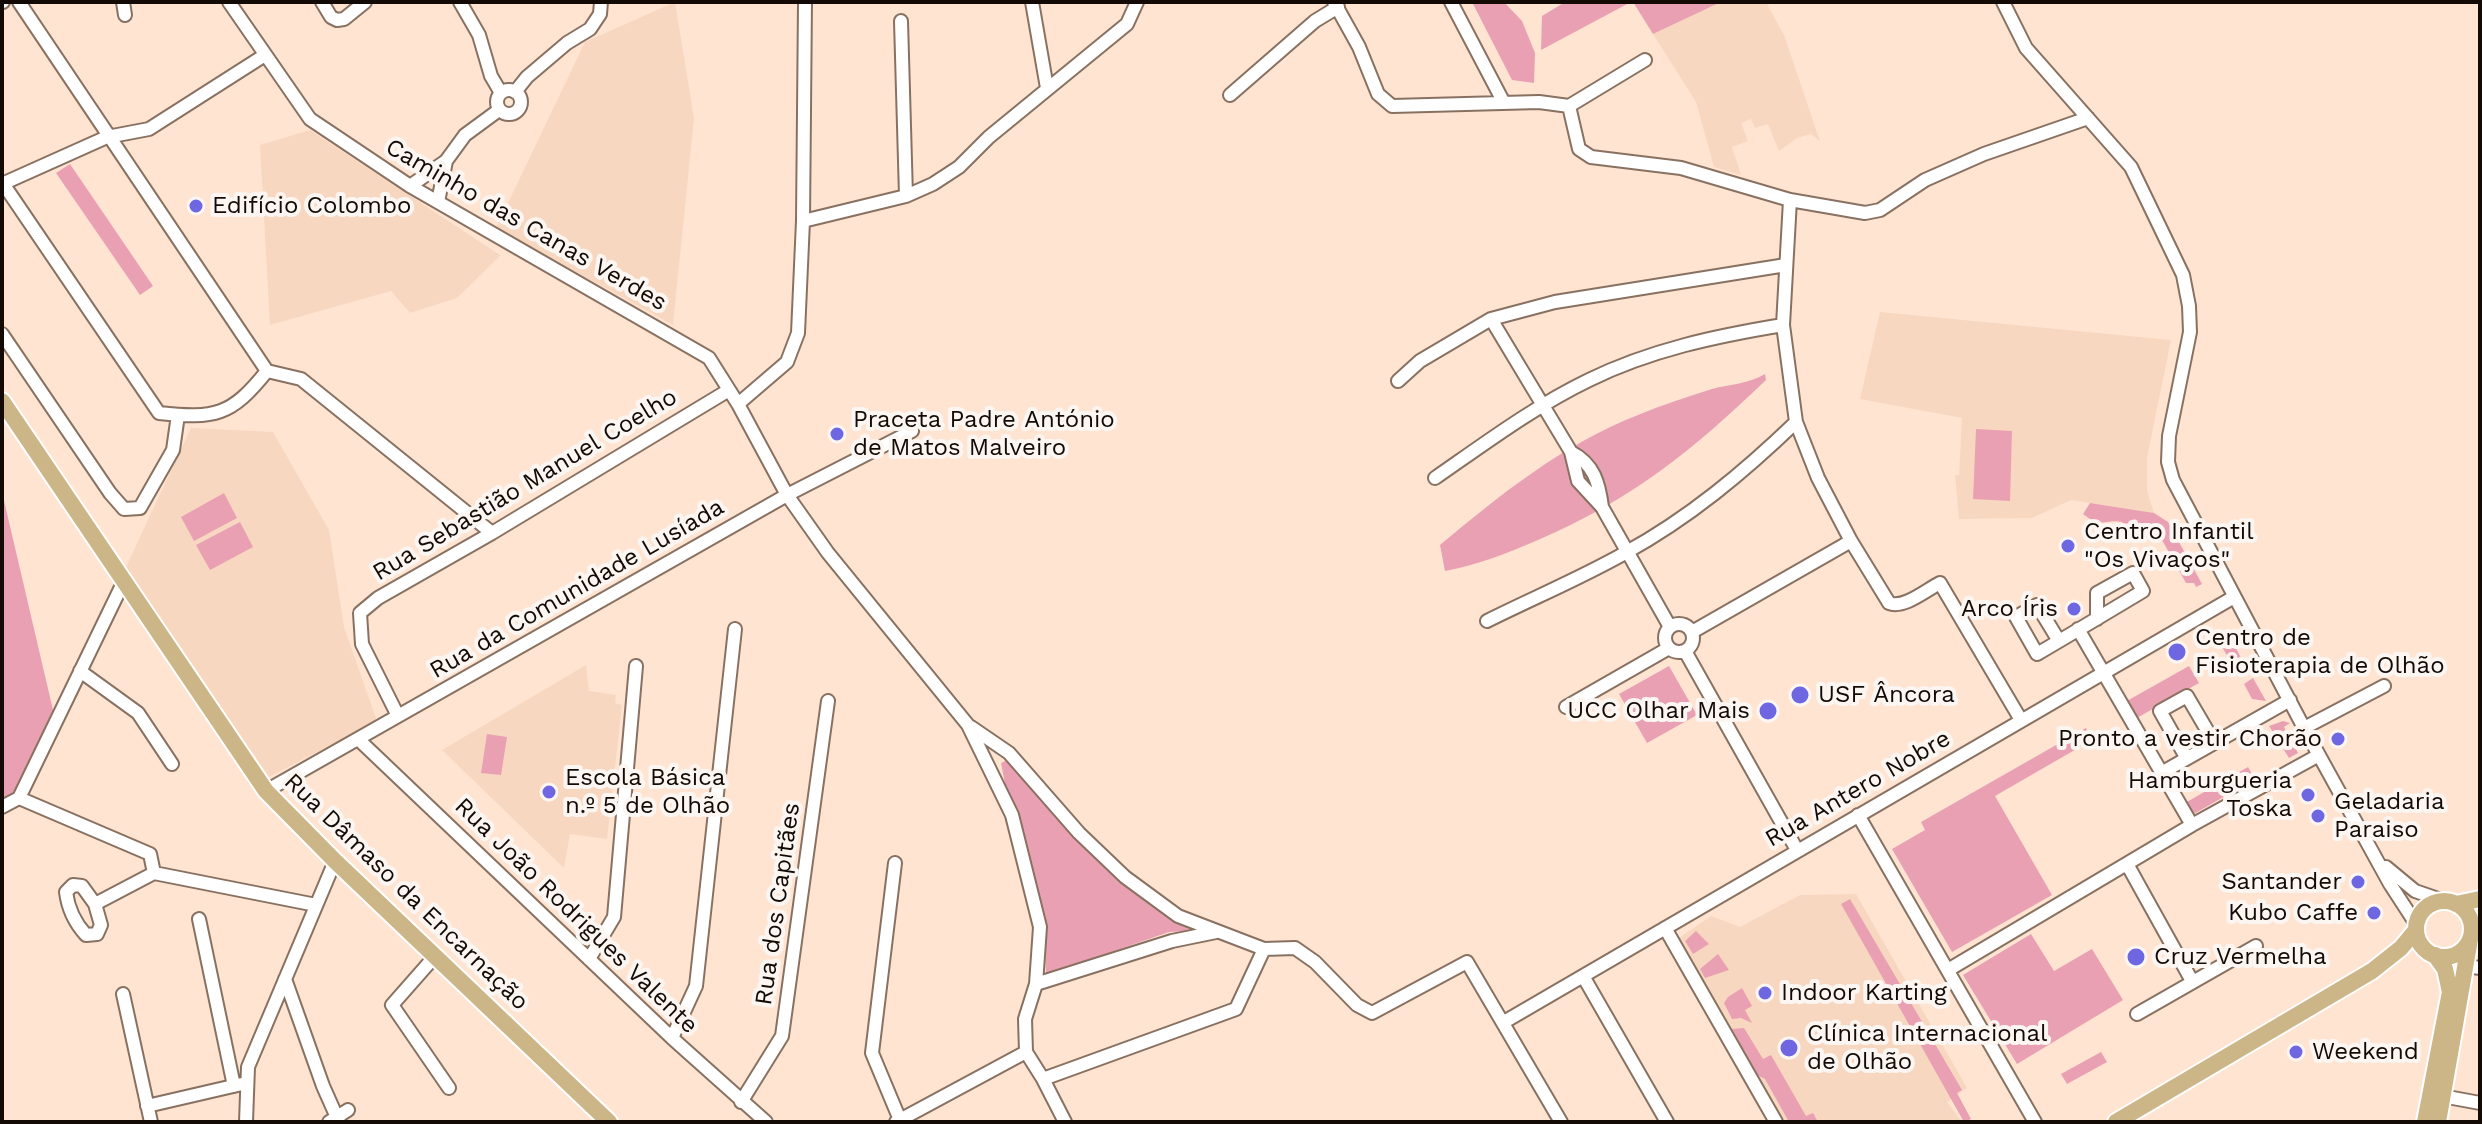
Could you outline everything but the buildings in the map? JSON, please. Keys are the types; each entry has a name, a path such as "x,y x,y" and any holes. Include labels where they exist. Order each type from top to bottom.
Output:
{"main road":[{"name":"Rua Dâmaso da Encarnação","path":"2,401 266,791 335,861 609,1122"},
{"path":"2116,1122 2372,971 2401,948 2429,905 2480,899"},
{"path":"2438,1122 2473,967 2474,927 2467,914 2450,903"},
{"path":"2416,927 2422,947 2432,954 2448,976 2450,992 2425,1122"},
{"path":"2372,971 2406,957 2432,954 2452,956 2466,946 2474,927"}],"street":[{"path":"19,2 267,371 301,379 492,533"},
{"name":"Caminho das Canas Verdes","path":"229,2 310,119 410,186 709,358 738,404 787,495 850,580 968,725"},
{"path":"322,2 331,17 337,20 344,19 365,2"},
{"path":"460,2 479,35 491,76 501,93"},
{"path":"515,92 527,77 567,43 590,29 600,14 601,2"},
{"path":"738,404 787,362 798,333 803,221 805,2"},
{"path":"1032,2 1047,88"},
{"path":"803,221 906,196 933,184 959,167 989,137 1127,24 1137,2"},
{"path":"1451,2 1504,103"},
{"path":"2003,2 2026,48 2131,167 2183,275 2190,332 2169,436 2168,462 2173,480 2304,728 2390,884 2407,906 2416,927"},
{"path":"1230,95 1336,5 1359,47 1378,94 1392,106 1539,102 1569,106 1645,60"},
{"path":"901,21 906,196"},
{"path":"265,55 149,129 107,137 2,183 159,413 213,415 229,409 249,394 267,371"},
{"path":"508,90 515,92 520,98 518,110 507,114 499,110 497,103 501,93 508,90"},
{"path":"1569,106 1579,149 1591,157 1681,168 1790,200 1865,213 1880,210 1936,174 2088,118"},
{"path":"410,186 446,161 465,135 499,110"},
{"path":"438,202 446,161"},
{"path":"1790,200 1783,325 1796,422 1818,478 1851,541 1889,603 1895,606 1902,604 1940,583 2021,720"},
{"path":"1398,381 1420,361 1491,319 1555,302 1786,265"},
{"path":"1491,319 1571,452 1581,457 1595,475 1602,507 1670,627"},
{"path":"1435,478 1590,379 1660,352 1722,335 1783,325"},
{"path":"2,334 124,509 140,508 173,450 178,415"},
{"name":"Rua Sebastião Manuel Coelho","path":"398,716 362,644 360,613 378,598 729,390"},
{"path":"1487,621 1627,552 1668,527 1753,464 1796,422"},
{"name":"Rua da Comunidade Lusíada","path":"266,791 787,495 912,431"},
{"path":"1692,632 1851,541"},
{"path":"2,807 19,798 123,583"},
{"name":"Rua Antero Nobre","path":"1504,1022 2234,597"},
{"path":"2059,641 2097,619"},
{"path":"1680,624 1692,632 1693,641 1685,651 1676,652 1669,648 1665,640 1670,627 1680,624"},
{"path":"672,1038 696,986 735,629"},
{"path":"2078,629 2192,825"},
{"path":"1566,707 1669,648"},
{"path":"1685,651 1797,850"},
{"path":"589,959 614,917 636,666"},
{"path":"80,671 138,713 172,764"},
{"path":"2304,728 2384,686"},
{"path":"2186,757 2160,711 2187,696 2214,742"},
{"path":"2163,772 2290,700"},
{"name":"Rua dos Capitães","path":"741,1102 782,1036 828,701"},
{"path":"968,725 1009,753 1079,833 1125,877 1178,916 1264,949 1295,948 1315,962 1357,1005 1372,1013 1467,962 1561,1122"},
{"path":"968,725 1012,815 1040,927 1036,984 1025,1019 1026,1052 1065,1122"},
{"name":"Rua João Rodrigues Valente","path":"358,739 672,1038 766,1122"},
{"path":"1948,970 2192,825 2319,755"},
{"path":"19,798 150,854 154,873"},
{"path":"1858,815 2035,1122"},
{"path":"241,1084 335,861"},
{"path":"2379,861 2415,891 2450,903"},
{"path":"895,863 872,1053 898,1121 1026,1052"},
{"path":"2127,864 2192,981"},
{"path":"95,904 154,873 316,905"},
{"path":"199,919 241,1084 246,1122"},
{"path":"1665,928 1776,1122"},
{"path":"1036,984 1172,941 1216,932"},
{"path":"2137,1014 2256,946"},
{"path":"1043,1079 1236,1009 1264,949"},
{"path":"436,955 392,1005 449,1088"},
{"path":"1583,976 1667,1122"},
{"path":"285,979 323,1086 338,1118"},
{"path":"123,994 151,1122"},
{"path":"147,1106 241,1084"},
{"path":"2442,1096 2480,1103"}],"shaded area":[{"path":"675,2 694,118 673,325 496,228 585,42"},
{"path":"1472,2 1504,2 1522,21 1535,53 1534,83 1512,80"},
{"path":"1565,2 1631,2 1541,50 1542,16"},
{"path":"1633,2 1721,2 1653,34"},
{"path":"1721,2 1766,2 1784,35 1820,141 1811,134 1797,138 1779,151 1768,124 1755,128 1751,119 1741,123 1748,141 1732,147 1741,175 1714,167 1696,102 1653,34"},
{"path":"310,130 501,255 457,298 410,313 391,291 270,325 260,145"},
{"path":"70,164 153,286 140,295 56,173"},
{"path":"1880,312 2171,340 2147,458 2147,491 2154,513 2071,500 2032,518 1959,519 1955,475 1959,475 1962,418 1860,399"},
{"path":"1765,374 1766,380 1713,429 1660,471 1603,508 1538,540 1492,558 1445,571 1440,545 1509,489 1558,456 1610,427 1647,411"},
{"path":"191,428 273,432 329,530 344,627 377,721 269,777 126,567"},
{"path":"1976,429 2012,431 2010,501 1973,499"},
{"path":"2,492 53,710 15,792 2,800"},
{"path":"224,493 237,518 194,541 181,517"},
{"path":"2090,503 2154,513 2168,522 2202,584 2196,587 2194,583 2186,583 2162,540 2126,530 2122,522 2099,523 2083,514"},
{"path":"240,522 253,547 210,570 196,545"},
{"path":"2228,632 2241,658 2229,659 2217,638"},
{"name":"Escola Básica n.º 5 de Olhão","path":"586,665 589,691 616,695 615,703 622,705 607,839 570,834 564,868 442,750"},
{"path":"1669,666 1697,715 1647,743 1619,694"},
{"path":"2189,666 2199,683 2135,719 2125,702"},
{"path":"2253,678 2266,701 2252,699 2244,684"},
{"path":"2283,721 2290,723 2284,727 2298,753 2289,758 2269,726"},
{"path":"2086,728 2092,740 1995,796 2052,895 1952,952 1892,849 1925,830 1921,822"},
{"path":"487,734 507,737 501,775 481,773"},
{"path":"1007,760 1076,836 1172,919 1193,931 1169,932 1046,975 1044,927 1017,814 1005,784 1001,763"},
{"path":"2248,767 2255,779 2192,815 2185,803"},
{"path":"1856,894 1967,1088 1947,1102 1962,1122 1783,1122 1679,938 1711,916 1740,927 1800,895"},
{"path":"1850,899 1962,1090 1957,1093 1971,1119 1964,1122 1841,904"},
{"path":"1696,931 1709,944 1693,954 1685,941"},
{"path":"2031,934 2054,971 2092,949 2123,1000 2017,1064 1963,975"},
{"path":"1718,954 1729,970 1705,978 1700,969"},
{"path":"1742,988 1752,1006 1745,1010 1752,1023 1741,1018 1732,1019 1724,1003"},
{"path":"1744,1028 1763,1059 1771,1055 1806,1116 1813,1113 1818,1122 1789,1122 1765,1079 1755,1074 1731,1033 1731,1029"},
{"path":"2101,1052 2107,1062 2067,1084 2061,1074"}],"place":[{"name":"Edifício Colombo","path":"196,206"},
{"name":"Praceta Padre António de Matos Malveiro","path":"837,434"},
{"name":"Centro Infantil \"Os Vivaços\"","path":"2068,546"},
{"name":"Arco Íris","path":"2074,609"},
{"name":"Centro de Fisioterapia de Olhão","path":"2177,652"},
{"name":"USF Âncora","path":"1800,695"},
{"name":"UCC Olhar Mais","path":"1768,711"},
{"name":"Pronto a vestir Chorão","path":"2338,739"},
{"name":"Escola Básica n.º 5 de Olhão","path":"549,792"},
{"name":"Hamburgueria Toska","path":"2308,795"},
{"name":"Geladaria Paraiso","path":"2318,816"},
{"name":"Santander","path":"2358,882"},
{"name":"Kubo Caffe","path":"2374,913"},
{"name":"Cruz Vermelha","path":"2136,957"},
{"name":"Indoor Karting","path":"1765,993"},
{"name":"Clínica Internacional de Olhão","path":"1789,1048"},
{"name":"Weekend","path":"2296,1052"}]}
